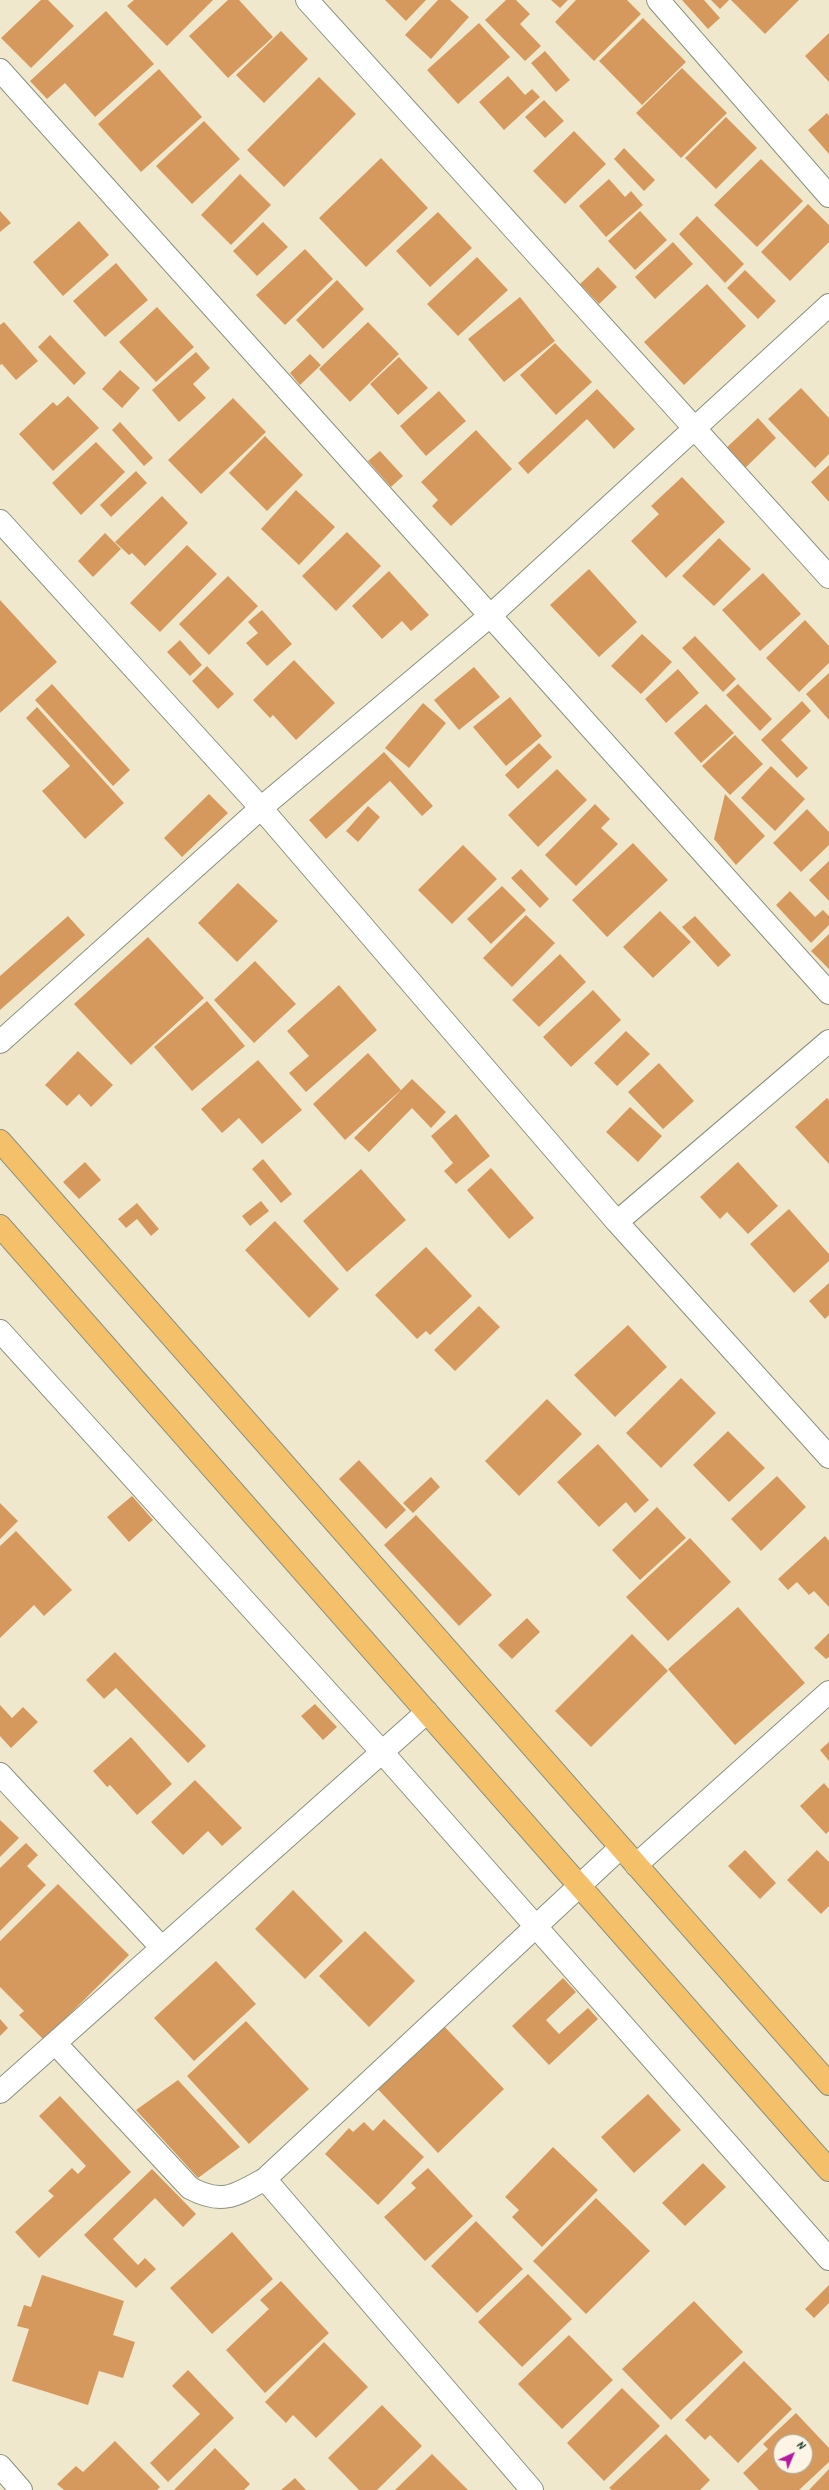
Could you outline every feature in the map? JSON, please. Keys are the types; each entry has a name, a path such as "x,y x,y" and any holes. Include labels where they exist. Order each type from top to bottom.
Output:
{"main road":[{"path":"0,1141 829,2084"},
{"path":"0,1226 829,2170"}],"street":[{"path":"306,0 829,577"},
{"path":"658,0 829,196"},
{"path":"0,70 829,993"},
{"path":"0,1042 261,808 491,615 829,305"},
{"path":"0,521 261,808 617,1222 829,1458"},
{"path":"617,1222 829,1041"},
{"path":"0,1331 382,1752 829,2259"},
{"path":"636,1865 829,1692"},
{"path":"0,2092 427,1712"},
{"path":"0,1774 162,1948"},
{"path":"55,2044 190,2188 206,2196 219,2199 236,2195 265,2179 534,1926 620,1848"},
{"path":"265,2179 532,2490"},
{"path":"0,2466 21,2490"}],"building":[{"path":"41,0 48,0 74,26 31,68 1,38"},
{"path":"134,0 213,0 167,46 127,6"},
{"path":"228,0 239,0 273,37 228,78 189,36"},
{"path":"385,0 426,0 406,21"},
{"path":"438,0 450,0 469,17 431,59 405,35"},
{"path":"506,0 516,0 530,14 520,24 541,46 525,61 485,20"},
{"path":"551,0 568,0 560,8"},
{"path":"576,0 627,0 641,14 594,61 555,22"},
{"path":"682,0 704,0 720,18 708,29"},
{"path":"711,0 729,0 720,9"},
{"path":"731,0 799,0 765,34"},
{"path":"106,11 154,64 95,117 65,83 47,99 30,81"},
{"path":"643,18 686,62 642,105 599,61"},
{"path":"479,23 510,57 458,104 427,70"},
{"path":"281,31 308,59 264,103 236,75"},
{"path":"829,33 829,82 805,56"},
{"path":"545,51 570,80 556,92 531,63"},
{"path":"682,68 727,113 681,158 636,113"},
{"path":"159,69 202,117 141,172 98,124"},
{"path":"508,76 525,95 532,89 540,97 504,130 479,102"},
{"path":"319,77 356,114 284,187 247,150"},
{"path":"544,100 564,121 545,138 525,117"},
{"path":"827,113 829,116 829,154 808,130"},
{"path":"726,117 757,148 716,189 685,158"},
{"path":"204,121 240,159 192,204 156,166"},
{"path":"574,131 606,164 565,204 533,171"},
{"path":"624,148 655,180 644,191 614,159"},
{"path":"381,158 428,208 366,267 319,218"},
{"path":"761,159 803,201 757,247 714,205"},
{"path":"240,174 271,205 231,245 201,215"},
{"path":"609,179 625,197 631,191 643,205 606,237 579,206"},
{"path":"808,204 829,225 829,242 790,281 761,252"},
{"path":"0,211 11,223 0,232"},
{"path":"640,211 667,240 635,270 608,241"},
{"path":"438,212 472,248 430,287 396,251"},
{"path":"697,216 744,264 725,283 679,234"},
{"path":"79,221 109,255 63,296 33,262"},
{"path":"263,222 288,247 257,276 233,251"},
{"path":"673,242 693,264 655,299 635,277"},
{"path":"305,249 333,279 285,325 256,295"},
{"path":"477,257 508,290 458,336 427,304"},
{"path":"116,263 148,300 105,337 73,301"},
{"path":"598,267 617,287 599,304 580,284"},
{"path":"745,270 776,301 758,319 727,288"},
{"path":"337,280 364,309 323,349 296,320"},
{"path":"707,284 746,326 684,385 644,342"},
{"path":"520,297 555,341 504,382 468,339"},
{"path":"157,307 194,347 156,382 119,342"},
{"path":"4,322 38,361 16,380 2,364 0,365 0,325"},
{"path":"368,322 399,354 350,402 319,369"},
{"path":"50,335 86,373 74,385 38,347"},
{"path":"555,343 592,382 556,415 520,375"},
{"path":"196,352 210,368 193,384 206,398 179,422 152,390"},
{"path":"310,354 321,365 300,385 290,373"},
{"path":"399,357 428,388 398,415 370,384"},
{"path":"120,370 140,388 122,408 102,389"},
{"path":"801,388 829,418 829,454 815,468 768,419"},
{"path":"597,389 635,429 614,449 587,419 528,474 518,463"},
{"path":"439,391 466,421 426,456 400,426"},
{"path":"68,396 99,428 53,471 19,434 53,402 57,406"},
{"path":"233,398 266,432 201,494 168,460"},
{"path":"758,418 776,438 742,471 723,451"},
{"path":"120,422 153,458 144,466 112,430"},
{"path":"476,430 512,469 451,526 432,506 438,500 421,482"},
{"path":"265,436 303,475 267,511 229,473"},
{"path":"96,442 125,472 81,515 52,483"},
{"path":"380,451 403,476 391,487 368,461"},
{"path":"829,465 829,502 811,482"},
{"path":"136,471 147,483 111,517 100,505"},
{"path":"682,477 725,522 666,578 631,541 659,514 651,506"},
{"path":"296,490 335,527 299,565 261,529"},
{"path":"162,496 188,523 145,566 132,553 129,555 115,542"},
{"path":"347,532 381,566 336,611 302,576"},
{"path":"105,533 121,549 93,577 78,561"},
{"path":"719,538 751,569 714,606 682,576"},
{"path":"187,545 217,574 160,632 130,603"},
{"path":"589,569 637,622 599,657 550,605"},
{"path":"389,571 429,615 411,631 402,621 382,639 352,606"},
{"path":"763,573 801,614 760,651 722,610"},
{"path":"228,576 258,606 209,655 179,624"},
{"path":"0,600 57,662 0,713"},
{"path":"262,610 292,644 267,666 246,643 258,633 248,622"},
{"path":"805,620 829,646 829,663 799,692 766,658"},
{"path":"642,634 672,662 641,694 611,666"},
{"path":"695,636 736,679 723,692 682,648"},
{"path":"180,640 202,665 190,676 167,652"},
{"path":"294,660 335,703 296,740 273,715 270,718 253,700"},
{"path":"207,666 234,694 218,709 192,681"},
{"path":"474,667 500,697 459,730 434,700"},
{"path":"678,669 699,693 666,723 645,699"},
{"path":"829,673 829,720 806,694"},
{"path":"52,684 130,770 113,786 35,700"},
{"path":"738,684 772,719 760,731 726,695"},
{"path":"510,697 542,736 506,766 473,727"},
{"path":"802,701 811,711 781,740 808,768 797,778 761,740"},
{"path":"423,703 446,723 409,768 385,748"},
{"path":"706,704 734,733 701,763 674,733"},
{"path":"37,707 124,803 85,839 42,791 70,766 26,718"},
{"path":"735,735 763,764 730,795 702,766"},
{"path":"539,743 552,757 518,789 505,775"},
{"path":"384,752 433,806 422,816 390,781 326,839 309,820"},
{"path":"771,766 805,799 775,831 741,798"},
{"path":"557,769 587,800 538,847 508,815"},
{"path":"209,794 228,813 182,857 164,838"},
{"path":"725,794 765,836 736,865 714,839"},
{"path":"595,804 610,819 601,828 618,844 576,886 545,855"},
{"path":"368,806 380,817 358,842 346,831"},
{"path":"807,809 829,832 829,845 801,872 773,843"},
{"path":"633,843 668,880 607,937 572,900"},
{"path":"463,845 497,879 452,924 418,890"},
{"path":"829,861 829,901 809,880"},
{"path":"521,869 549,899 540,908 511,878"},
{"path":"238,883 278,921 237,962 198,923"},
{"path":"502,886 526,910 491,944 467,919"},
{"path":"790,891 815,917 823,910 829,916 829,925 811,943 776,905"},
{"path":"660,911 691,942 653,978 623,947"},
{"path":"526,915 555,943 512,987 483,958"},
{"path":"68,916 85,935 0,1010 0,976"},
{"path":"695,916 731,955 718,967 682,927"},
{"path":"829,934 829,969 811,951"},
{"path":"148,937 204,998 131,1065 74,1004"},
{"path":"560,954 586,982 539,1027 512,1000"},
{"path":"255,961 296,1004 254,1043 214,1000"},
{"path":"339,985 377,1030 306,1092 289,1073 309,1056 287,1031"},
{"path":"593,990 621,1020 571,1067 543,1037"},
{"path":"207,1001 245,1046 192,1091 154,1047"},
{"path":"626,1031 650,1054 617,1086 594,1063"},
{"path":"78,1051 113,1085 91,1107 79,1094 67,1106 45,1085"},
{"path":"368,1053 401,1090 345,1140 313,1104"},
{"path":"258,1060 302,1110 262,1144 239,1118 222,1133 201,1109"},
{"path":"659,1063 694,1101 663,1129 628,1092"},
{"path":"412,1079 446,1112 431,1128 412,1108 369,1152 354,1138"},
{"path":"827,1098 829,1100 829,1164 795,1127"},
{"path":"630,1107 662,1136 638,1162 606,1132"},
{"path":"456,1114 490,1156 456,1184 444,1171 453,1163 431,1136"},
{"path":"263,1159 292,1194 281,1203 252,1169"},
{"path":"85,1162 101,1180 79,1199 63,1182"},
{"path":"738,1162 778,1206 748,1234 727,1212 720,1219 700,1197"},
{"path":"491,1168 534,1218 509,1239 467,1190"},
{"path":"361,1169 406,1220 347,1272 303,1221"},
{"path":"261,1201 269,1211 250,1226 242,1216"},
{"path":"137,1203 159,1229 151,1236 137,1219 126,1228 118,1219"},
{"path":"789,1209 829,1254 829,1261 794,1293 750,1244"},
{"path":"275,1221 339,1289 309,1318 245,1250"},
{"path":"426,1247 472,1296 430,1335 426,1331 417,1339 375,1295"},
{"path":"829,1283 829,1315 825,1319 809,1301"},
{"path":"479,1306 500,1327 455,1371 434,1350"},
{"path":"628,1325 667,1367 615,1417 574,1375"},
{"path":"681,1378 716,1413 661,1468 626,1433"},
{"path":"547,1399 582,1434 519,1496 485,1461"},
{"path":"728,1431 765,1468 729,1502 693,1465"},
{"path":"598,1444 649,1500 635,1513 626,1502 599,1527 557,1482"},
{"path":"359,1460 406,1510 386,1529 339,1479"},
{"path":"777,1476 806,1507 761,1551 731,1519"},
{"path":"431,1477 440,1487 413,1513 403,1503"},
{"path":"132,1496 153,1520 129,1542 107,1517"},
{"path":"0,1503 18,1521 0,1539"},
{"path":"657,1507 686,1538 640,1580 612,1550"},
{"path":"416,1515 492,1595 459,1626 384,1545"},
{"path":"16,1531 72,1590 44,1616 34,1605 0,1638 0,1546"},
{"path":"825,1536 829,1541 829,1607 814,1591 809,1595 797,1582 788,1590 778,1579"},
{"path":"690,1538 731,1582 668,1641 626,1597"},
{"path":"738,1607 805,1683 735,1745 668,1669"},
{"path":"527,1618 540,1632 512,1659 498,1645"},
{"path":"829,1633 829,1657 826,1659 814,1648"},
{"path":"632,1634 668,1671 591,1747 555,1711"},
{"path":"115,1652 206,1746 188,1763 116,1688 104,1699 86,1680"},
{"path":"315,1704 337,1727 323,1740 301,1716"},
{"path":"0,1705 12,1718 23,1707 38,1722 11,1748 0,1736"},
{"path":"131,1737 172,1784 137,1815 110,1785 107,1787 93,1771"},
{"path":"829,1742 829,1761 820,1750"},
{"path":"195,1780 242,1828 222,1846 208,1831 183,1855 151,1822"},
{"path":"824,1783 829,1789 829,1831 826,1834 800,1806"},
{"path":"0,1820 19,1838 0,1857"},
{"path":"26,1843 38,1855 27,1866 46,1885 0,1931 0,1868"},
{"path":"745,1850 776,1883 760,1899 728,1866"},
{"path":"817,1850 829,1862 829,1906 821,1914 787,1880"},
{"path":"58,1884 129,1955 44,2040 19,2015 24,2011 0,1987 0,1941"},
{"path":"293,1890 343,1941 305,1979 255,1929"},
{"path":"365,1931 415,1981 369,2027 319,1976"},
{"path":"216,1961 256,2004 194,2061 154,2018"},
{"path":"563,1978 576,1992 546,2020 559,2034 588,2008 598,2019 549,2065 512,2026"},
{"path":"0,2019 8,2028 0,2036"},
{"path":"246,2021 309,2089 249,2144 187,2076"},
{"path":"440,2022 504,2089 438,2153 374,2085"},
{"path":"178,2080 240,2147 198,2178 136,2110"},
{"path":"648,2094 681,2130 634,2173 601,2137"},
{"path":"60,2096 131,2172 39,2258 15,2232 54,2196 48,2191 72,2168 78,2174 86,2166 39,2116"},
{"path":"384,2119 424,2157 378,2205 325,2154 349,2128 353,2132 364,2122 373,2131"},
{"path":"553,2147 598,2190 542,2247 512,2217 519,2210 505,2197"},
{"path":"703,2163 726,2187 685,2226 662,2203"},
{"path":"428,2168 473,2216 425,2261 384,2217 416,2188 411,2183"},
{"path":"152,2169 196,2214 183,2227 155,2198 113,2239 138,2265 145,2258 156,2269 136,2288 84,2235"},
{"path":"596,2198 650,2251 586,2314 533,2261"},
{"path":"476,2221 523,2269 477,2313 431,2266"},
{"path":"232,2232 273,2279 212,2334 170,2288"},
{"path":"528,2274 572,2319 522,2367 478,2322"},
{"path":"42,2275 124,2301 113,2335 135,2342 123,2378 99,2371 88,2405 12,2381 29,2329 17,2326 24,2305 31,2307"},
{"path":"281,2281 329,2333 265,2393 226,2350 269,2309 260,2300"},
{"path":"829,2285 829,2303 814,2318 805,2309"},
{"path":"694,2301 743,2352 671,2420 622,2369"},
{"path":"569,2335 613,2380 562,2429 518,2384"},
{"path":"324,2342 368,2387 316,2438 293,2415 286,2423 265,2402"},
{"path":"744,2361 792,2409 738,2463 710,2435 705,2440 685,2420"},
{"path":"188,2370 234,2418 168,2482 150,2463 200,2414 172,2386"},
{"path":"622,2388 660,2426 604,2481 567,2443"},
{"path":"382,2405 422,2446 377,2490 359,2490 328,2458"},
{"path":"796,2413 829,2448 829,2462 799,2490 759,2490 743,2473 768,2449 763,2444 773,2435 773,2474 813,2474 813,2434 774,2434"},
{"path":"666,2434 710,2480 700,2490 612,2490 609,2488"},
{"path":"115,2441 160,2487 157,2490 64,2490 57,2484 76,2466 83,2472"},
{"path":"215,2448 250,2484 244,2490 174,2490"},
{"path":"432,2454 468,2490 395,2490"},
{"path":"829,2469 829,2490 809,2490"},
{"path":"295,2478 306,2490 281,2490"}]}
